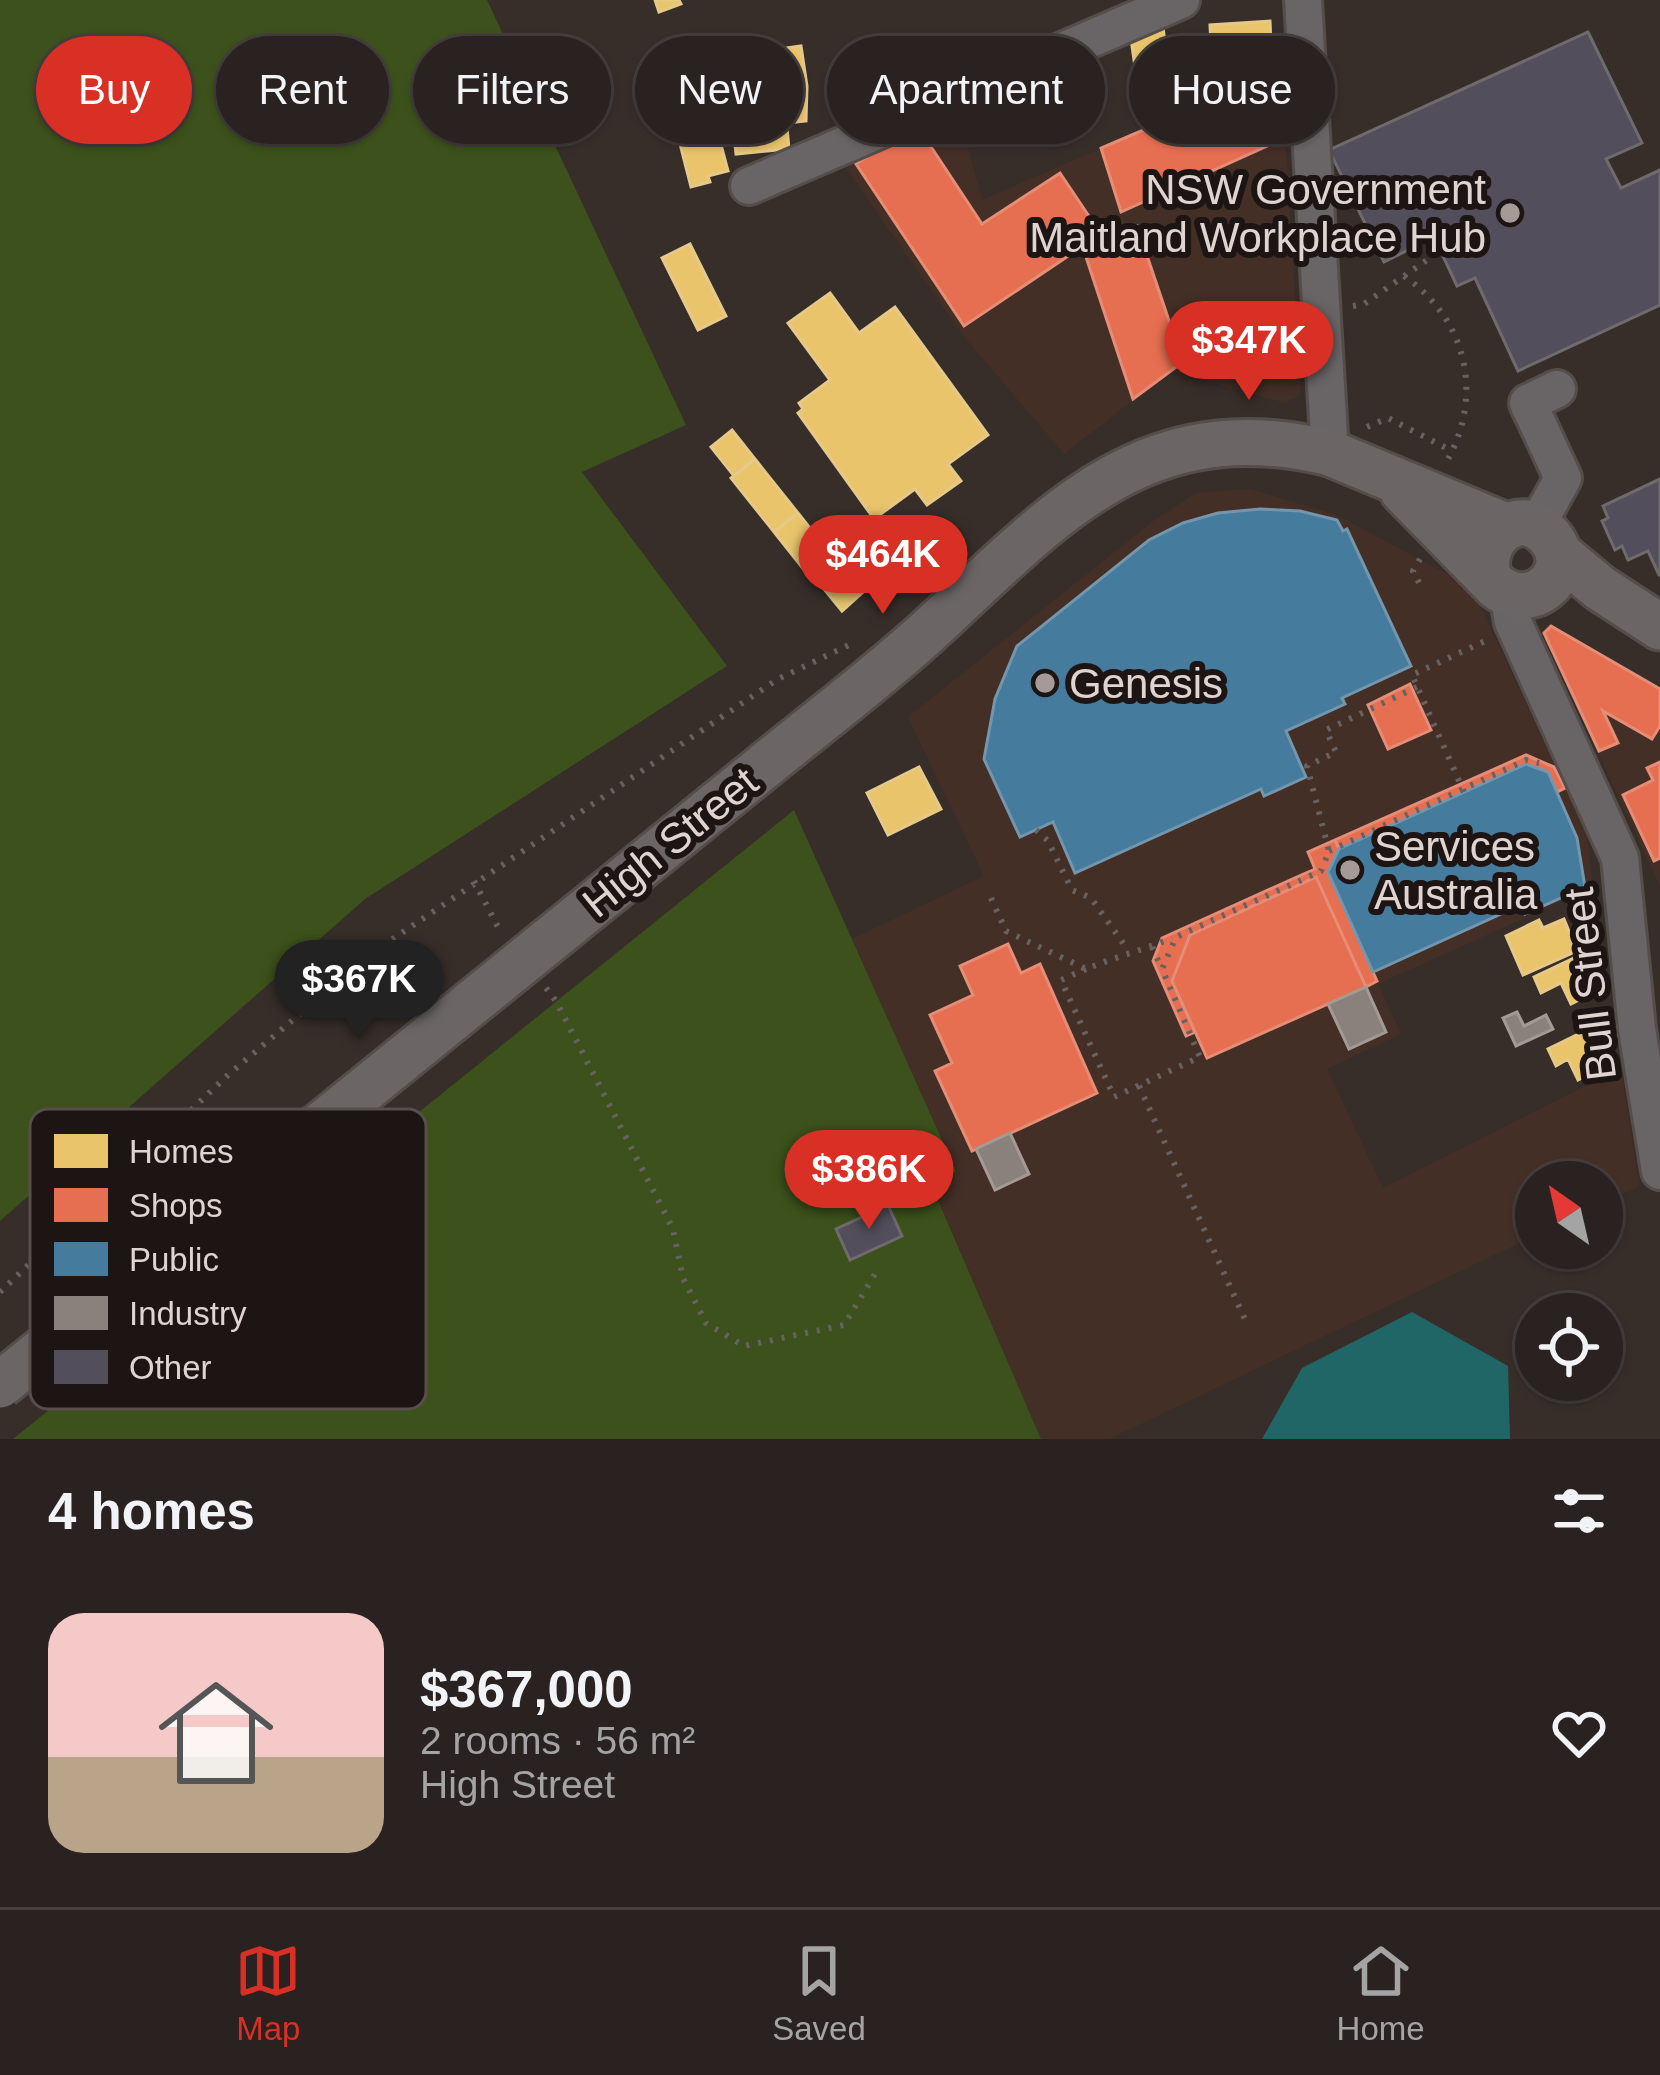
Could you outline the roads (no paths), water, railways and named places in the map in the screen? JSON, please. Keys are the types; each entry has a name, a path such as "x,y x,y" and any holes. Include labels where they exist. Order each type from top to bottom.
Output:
{"main road":[{"name":"High Street","path":"340,1109 915,643 1070,504 1141,462 1223,443 1330,453 1534,535 1654,623"},
{"name":"High Street","path":"1388,476 1508,600 1566,597 1654,623"},
{"path":"1496,535 1534,535 1554,578 1508,600 1485,562 1488,548 1496,535"},
{"name":"High Street","path":"0,1384 30,1360"}],"street":[{"path":"749,186 1180,0"},
{"path":"1303,0 1330,453"},
{"path":"1534,535 1563,478 1528,404 1557,389"},
{"name":"Bull Street","path":"1508,600 1513,622 1620,858 1644,943 1637,1029 1660,1171"}],"water":[{"path":"1412,1312 1508,1366 1510,1439 1262,1439 1302,1368"}],"place":[{"name":"NSW Government Maitland Workplace Hub","path":"1510,213"},
{"name":"Genesis","path":"1045,683"},
{"name":"Services Australia","path":"1350,870"}]}
